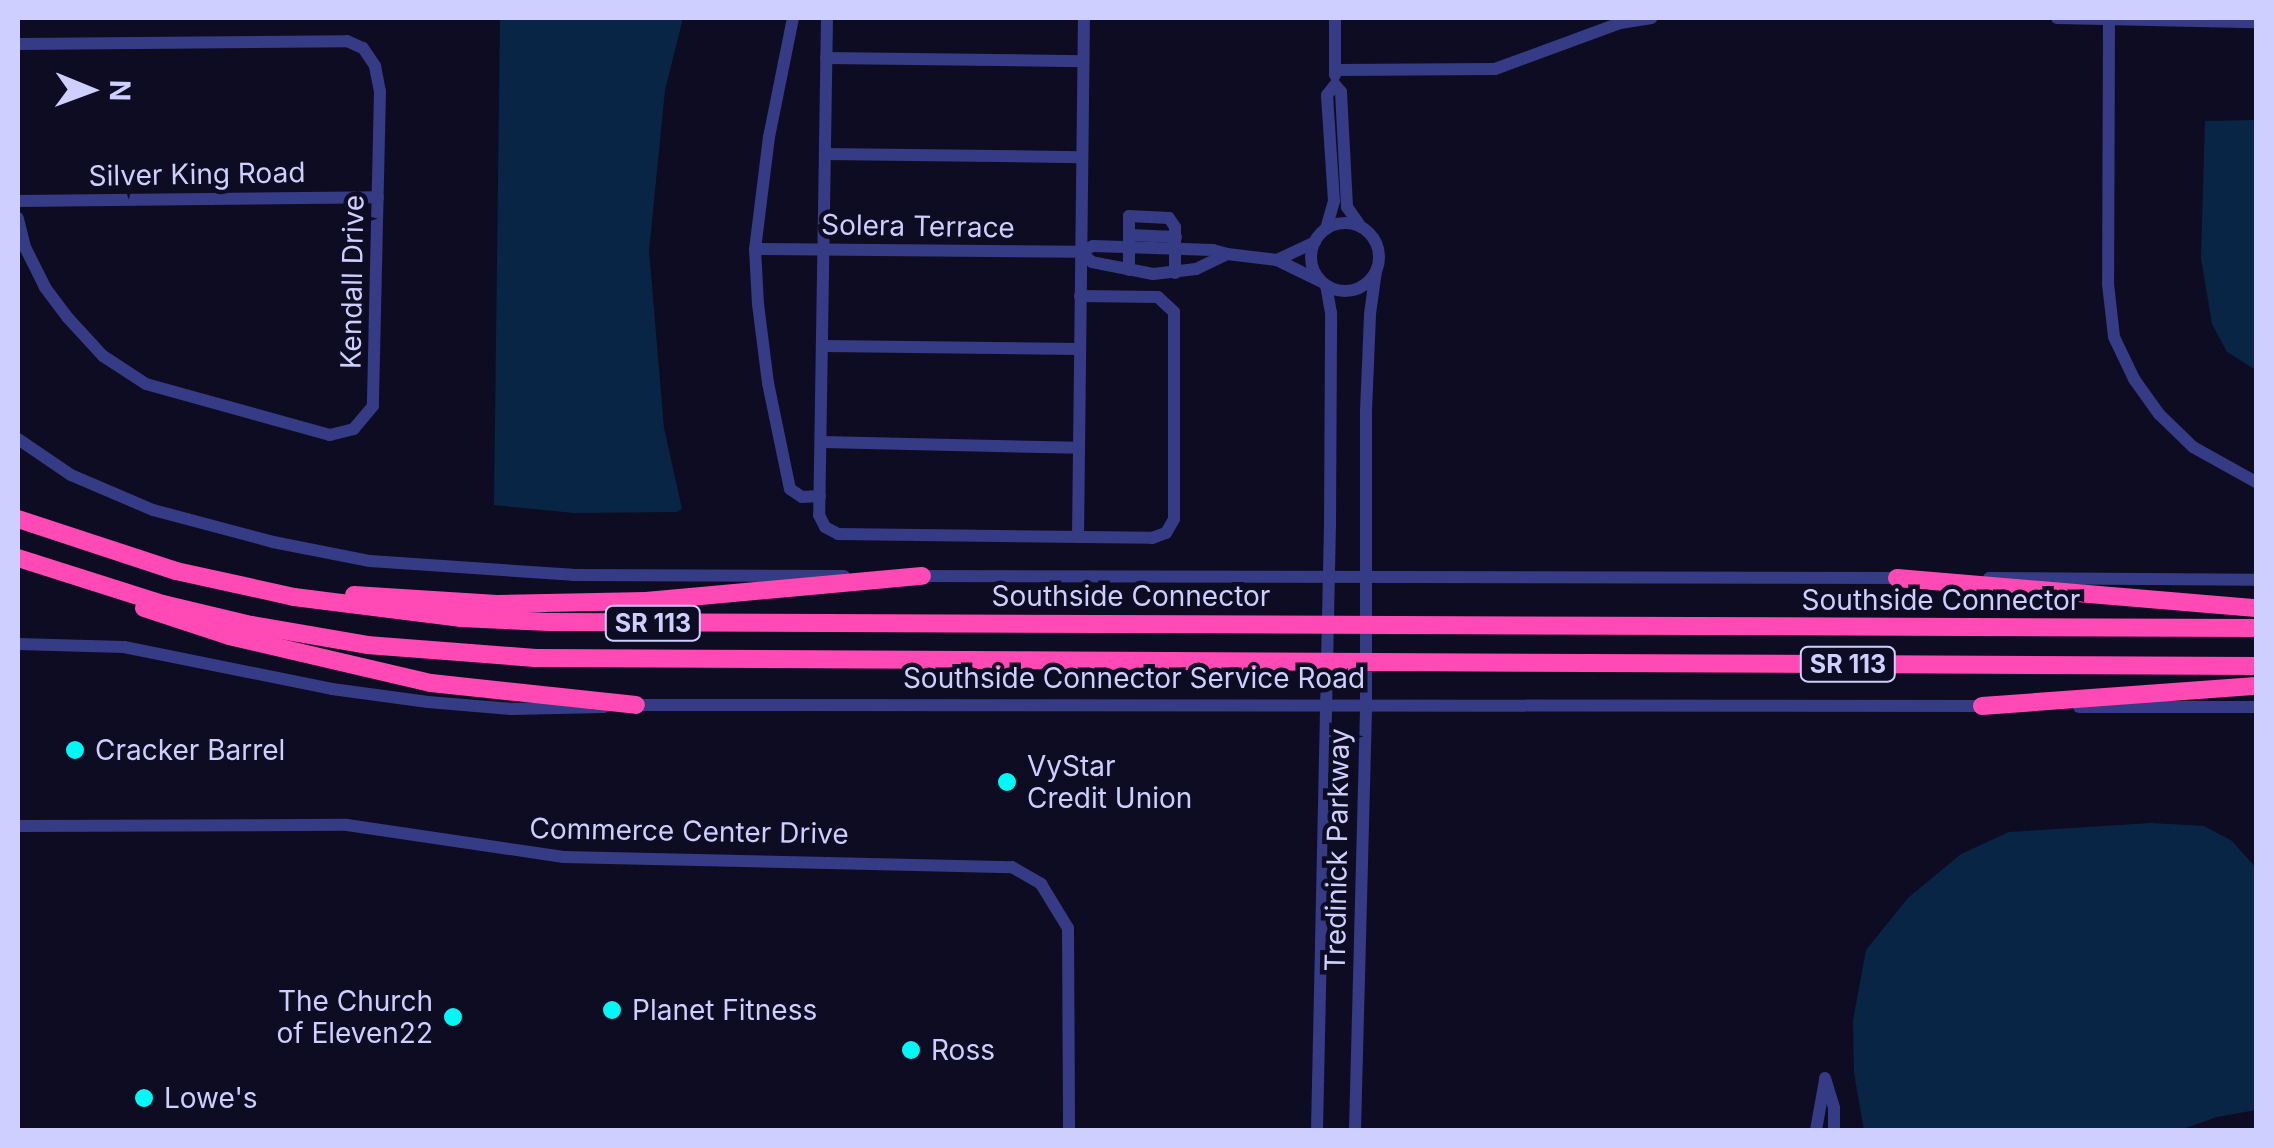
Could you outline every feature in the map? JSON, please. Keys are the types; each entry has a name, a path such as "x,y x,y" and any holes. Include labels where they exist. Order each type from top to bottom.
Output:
{"highway":[{"name":"Southside Connector","path":"18,519 125,556 294,596 460,618 2256,628"},
{"path":"125,556 343,594 497,604 646,601 922,576"},
{"name":"SR 113","path":"18,558 84,581 246,624 367,645 535,658 2256,666"},
{"path":"1898,578 2256,608"},
{"path":"84,581 171,620 346,665 490,692 636,705"},
{"path":"1982,706 2256,686"}],"street":[{"path":"792,18 769,137 755,250 768,383 790,488 802,496 820,496"},
{"path":"827,18 820,496 825,527 838,534 1152,538 1166,533 1174,519 1174,312 1158,298 1080,296"},
{"path":"1078,537 1084,18"},
{"path":"1314,242 1313,268 1324,284 1355,290 1376,271 1378,248 1348,206 1340,92 1335,85 1335,18"},
{"path":"1335,70 1494,69 1620,22 1652,18"},
{"path":"2057,18 2256,22"},
{"path":"2109,22 2108,284 2114,337 2134,379 2158,414 2193,446 2256,482"},
{"name":"Kendall Drive","path":"18,44 347,41 362,48 377,78 373,406 354,429 330,435 146,384 103,356 45,286 25,247 18,218"},
{"path":"826,58 1083,62"},
{"path":"1276,260 1314,242 1326,229 1334,201 1327,95 1335,85"},
{"path":"825,154 1082,156"},
{"name":"Silver King Road","path":"18,201 378,197"},
{"path":"1129,270 1129,216 1169,218 1176,243 1176,273"},
{"path":"1326,229 1344,223 1361,227"},
{"name":"Solera Terrace","path":"755,250 1080,252 1129,240 1176,243 1276,260 1324,284"},
{"name":"Solera Terrace","path":"1080,252 1092,262 1129,270 1176,273 1214,264 1227,254"},
{"name":"Tredinick Parkway","path":"1355,1130 1366,703 1364,577 1370,314 1376,271"},
{"name":"Tredinick Parkway","path":"1315,1126 1327,704 1331,313 1324,284"},
{"path":"825,346 1080,350"},
{"name":"Southside Connector","path":"18,440 71,475 153,510 370,560 573,575 2256,580"},
{"path":"822,442 1079,448"},
{"name":"Southside Connector Service Road","path":"18,644 124,647 332,689 428,702 570,710 636,705 1366,703 2256,707"},
{"name":"Commerce Center Drive","path":"18,826 308,824 390,830 564,857 1012,866 1041,884 1068,928 1069,1130"},
{"path":"1816,1130 1826,1078 1834,1130"}],"water":[{"path":"500,18 683,18 665,90 649,251 664,428 682,509 677,512 574,513 494,505"},
{"path":"2256,120 2256,370 2227,352 2212,324 2201,258 2205,121"},
{"path":"2151,823 2204,826 2232,841 2256,868 2256,1110 2217,1117 2180,1130 1864,1130 1854,1073 1853,1020 1866,950 1908,898 1961,854 2009,832"}],"place":[{"name":"Cracker Barrel","path":"75,750"},
{"name":"VyStar Credit Union","path":"1007,782"},
{"name":"Planet Fitness","path":"612,1010"},
{"name":"The Church of Eleven22","path":"453,1017"},
{"name":"Ross","path":"911,1050"},
{"name":"Lowe's","path":"144,1098"}]}
